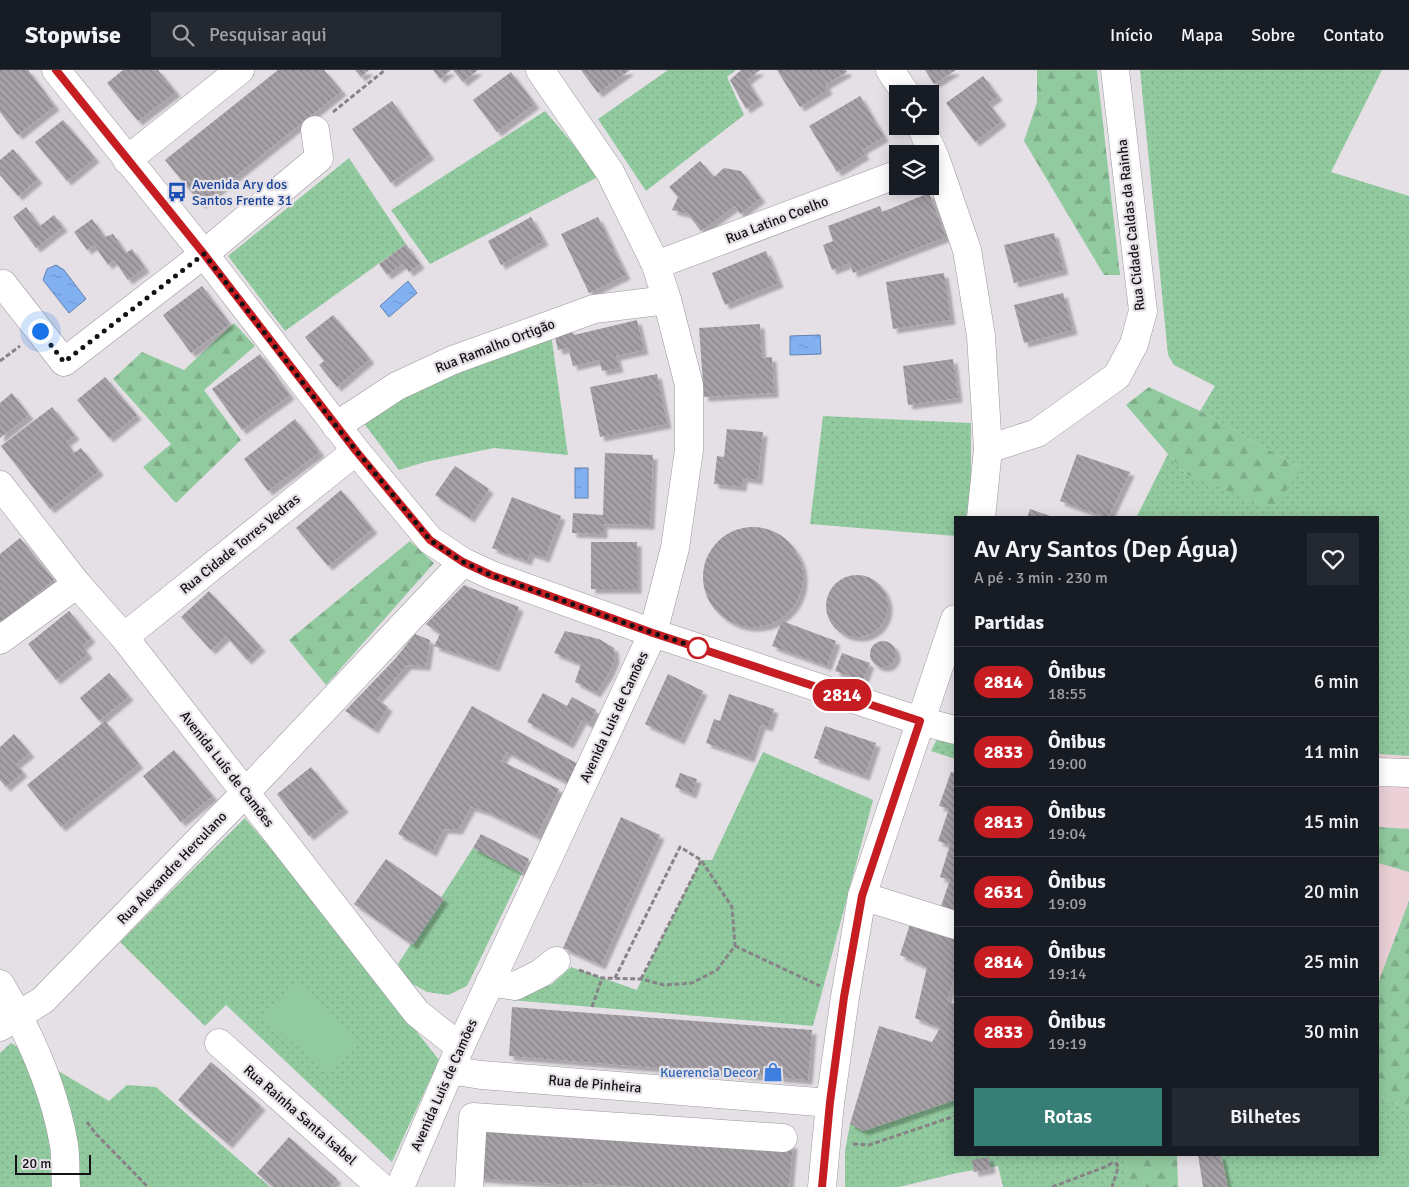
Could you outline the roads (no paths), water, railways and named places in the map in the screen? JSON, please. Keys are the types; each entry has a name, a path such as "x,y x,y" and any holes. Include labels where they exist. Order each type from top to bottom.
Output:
{"street":[{"path":"56,70 204,254 336,426 430,540 463,562 491,575 653,633 920,721 954,730"},
{"path":"127,160 240,70"},
{"name":"Avenida Luis de Camões","path":"400,1187 455,1058 653,633 675,548 689,450 689,385 668,300 656,265 610,172 540,70"},
{"path":"890,70 900,85"},
{"name":"Rua Cidade Caldas da Rainha","path":"988,449 1037,433 1116,376 1134,344 1142,311 1115,70"},
{"path":"3,284 64,362 204,254 319,158 314,130"},
{"name":"Rua Latino Coelho","path":"656,265 889,177"},
{"path":"939,177 967,250 981,336 988,449 981,516"},
{"name":"Rua Ramalho Ortigão","path":"336,426 397,386 453,360 594,309 668,300"},
{"name":"Rua Cidade Torres Vedras","path":"124,637 356,451"},
{"name":"Avenida Luís de Camões","path":"0,485 76,584 124,637 417,1013 455,1058"},
{"name":"Rua Alexandre Herculano","path":"9,1022 43,1000 245,793 463,562"},
{"path":"0,640 76,584"},
{"path":"822,1187 825,1142 844,997 862,896 954,622"},
{"path":"1379,772 1409,773"},
{"path":"862,896 954,925"},
{"path":"490,982 515,986 541,973 556,961"},
{"path":"0,984 9,1022 40,1061 54,1100 64,1146 66,1187"},
{"name":"Rua Rainha Santa Isabel","path":"219,1043 381,1187"},
{"name":"Rua de Pinheira","path":"455,1058 481,1075 830,1102"},
{"path":"469,1187 474,1118 783,1138"}],"water":[{"path":"56,265 64,270 86,299 69,313 43,280 47,269"},
{"path":"408,281 417,293 389,317 380,306"},
{"path":"820,335 821,354 790,355 790,336"},
{"path":"575,468 588,468 588,498 575,498"}],"place":[{"name":"Avenida Ary dos Santos Frente 31","path":"177,192"},
{"name":"Kuerencia Decor","path":"773,1072"}]}
